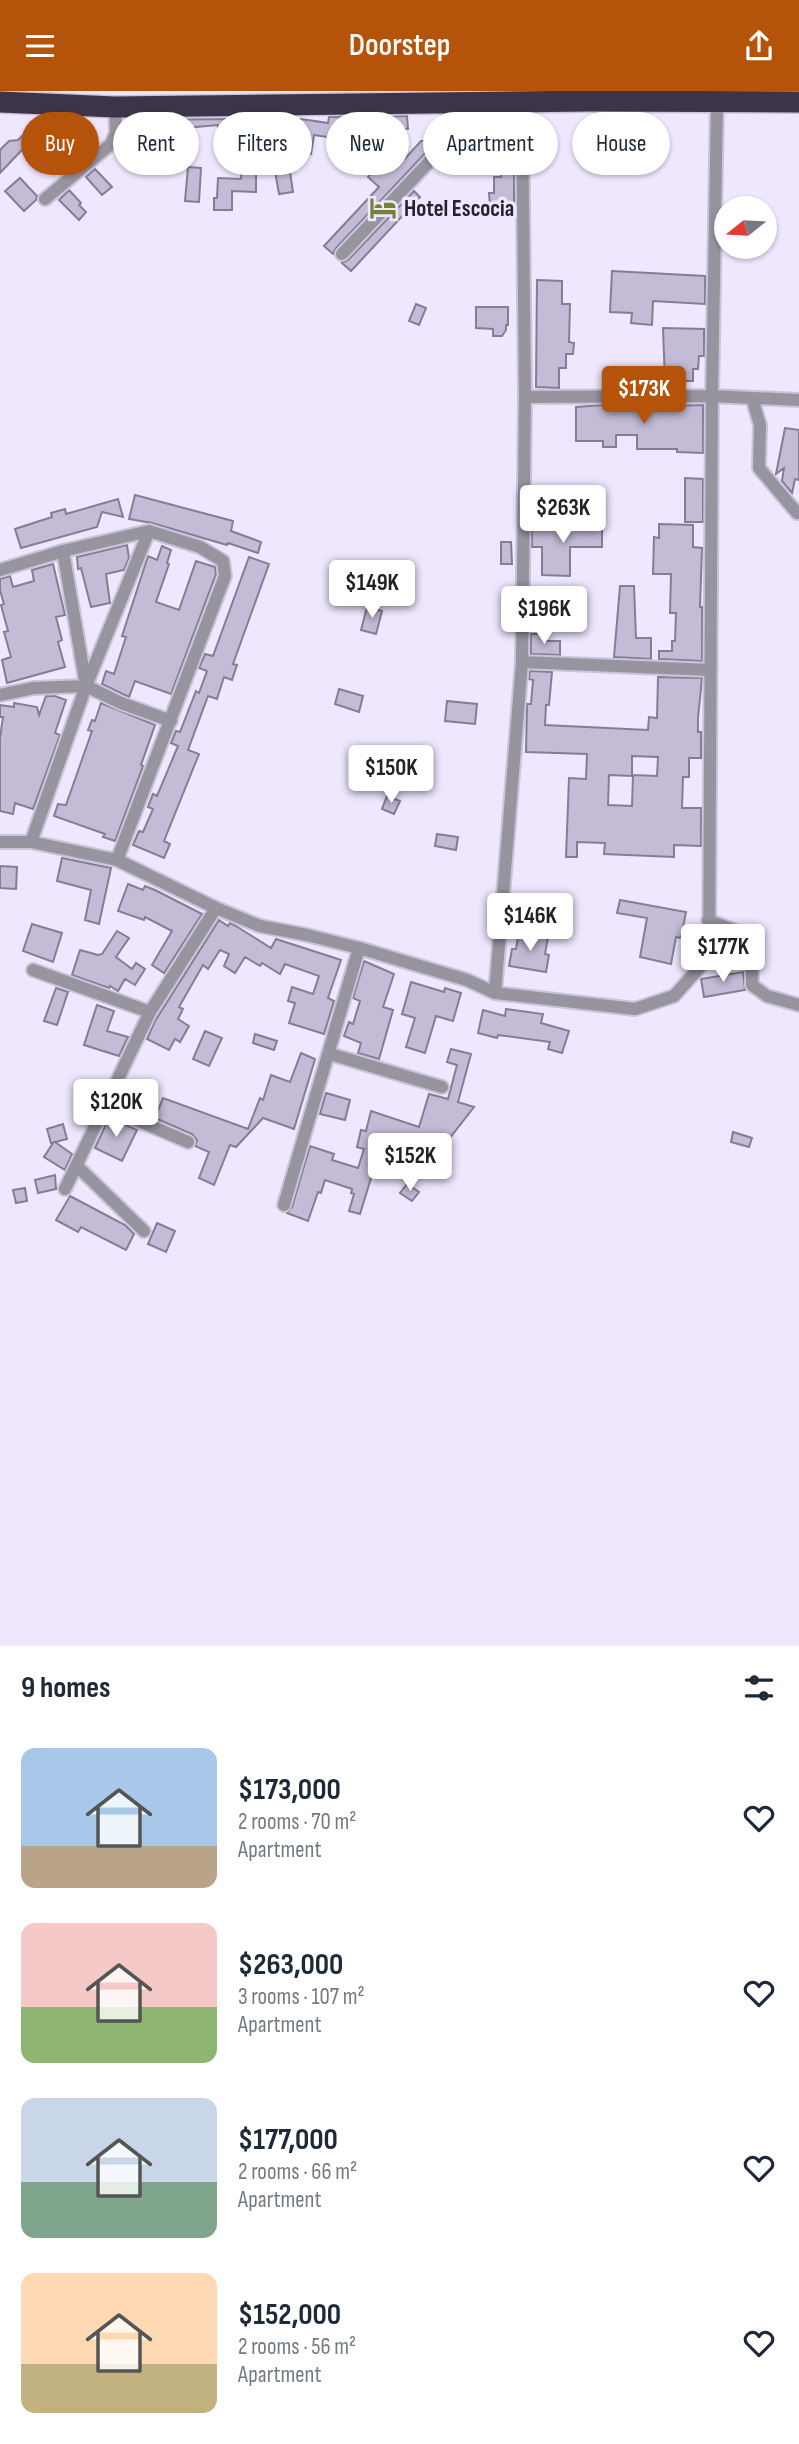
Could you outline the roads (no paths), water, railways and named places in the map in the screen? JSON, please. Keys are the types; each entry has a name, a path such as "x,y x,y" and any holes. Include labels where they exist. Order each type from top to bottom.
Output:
{"highway":[{"path":"14,98 116,107 799,102"}],"street":[{"path":"0,842 30,842 117,860 260,926 359,949 467,980 495,993 635,1009 674,996 709,957 712,396 717,101"},
{"path":"495,993 522,662 525,397 522,102"},
{"path":"342,254 448,141 447,103"},
{"path":"45,199 111,144 116,133 116,107"},
{"path":"525,397 712,396 799,400"},
{"path":"752,398 760,425 759,468 797,513"},
{"path":"30,842 86,686 149,531"},
{"path":"0,570 63,551 149,531 200,547 223,561 225,576 117,860"},
{"path":"63,551 86,686"},
{"path":"522,662 710,670"},
{"path":"0,695 34,688 86,686 121,703 171,721"},
{"path":"65,1189 150,1012 216,908"},
{"path":"708,920 741,933 752,959 752,985 767,996 799,1005"},
{"path":"284,1205 359,949"},
{"path":"33,970 150,1012"},
{"path":"330,1054 442,1087"},
{"path":"104,1106 188,1142"},
{"path":"77,1166 144,1231"}],"place":[{"name":"Hotel Escocia","path":"383,208"}]}
